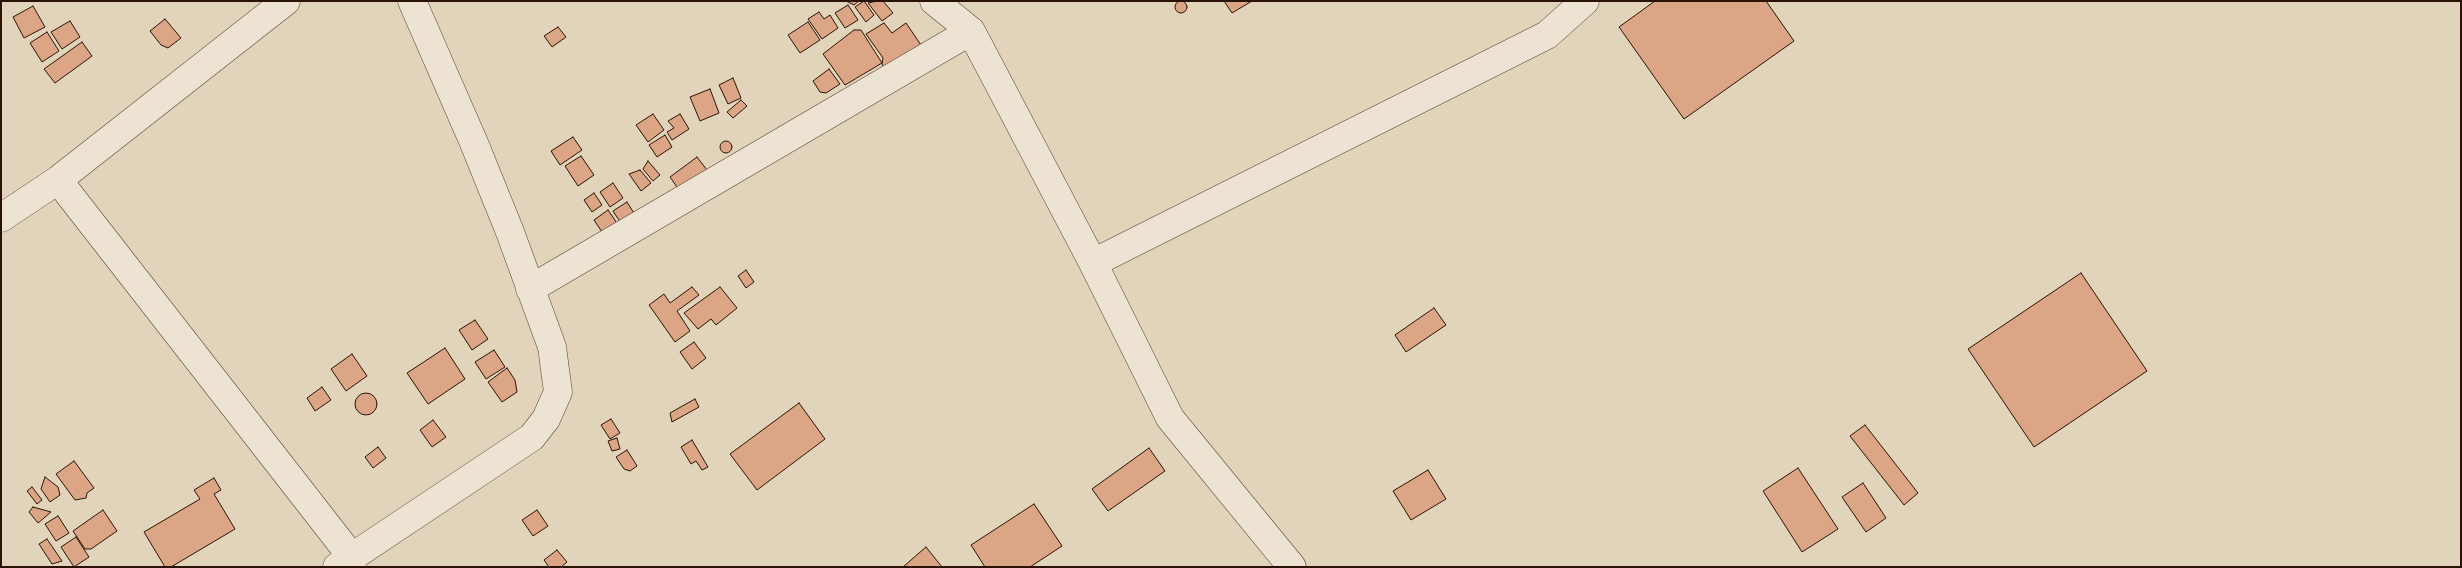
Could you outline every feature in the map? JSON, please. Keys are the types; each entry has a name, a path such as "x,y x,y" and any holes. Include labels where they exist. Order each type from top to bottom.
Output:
{"street":[{"path":"1,218 58,180 286,1"},
{"path":"58,180 347,563 532,437 546,419 558,392 552,347 474,143 412,1"},
{"path":"934,1 972,31 1093,262 1170,418 1292,567"},
{"path":"1093,262 1548,35 1585,1"},
{"path":"530,289 972,31"}],"building":[{"path":"846,1 859,1 854,5"},
{"path":"864,1 874,15 866,22 855,7"},
{"path":"883,1 893,13 882,21 868,3"},
{"path":"1179,1 1183,1 1187,7 1183,13 1179,13 1175,9 1175,5"},
{"path":"1224,1 1252,1 1232,13"},
{"path":"1655,1 1766,1 1794,41 1684,119 1619,27"},
{"path":"848,5 858,20 845,28 835,13"},
{"path":"33,6 45,27 24,38 13,17"},
{"path":"819,12 824,19 830,15 838,28 822,39 808,19"},
{"path":"165,19 181,38 168,48 161,45 150,31"},
{"path":"70,21 80,37 62,49 51,32"},
{"path":"808,22 820,40 800,53 788,35"},
{"path":"884,23 892,33 906,23 921,45 886,70 882,64 883,58 866,34"},
{"path":"558,27 566,37 552,47 544,36"},
{"path":"854,30 861,30 882,63 845,85 823,54"},
{"path":"47,32 59,51 42,62 30,43"},
{"path":"82,42 92,56 55,83 44,69"},
{"path":"829,69 840,84 826,93 820,92 813,81"},
{"path":"733,78 741,98 728,104 719,85"},
{"path":"710,89 719,113 700,121 690,97"},
{"path":"741,100 747,106 733,118 727,112"},
{"path":"653,114 664,130 648,142 636,125"},
{"path":"680,114 689,129 672,140 667,132 674,128 668,121"},
{"path":"665,135 672,147 657,157 649,145"},
{"path":"573,137 582,150 560,165 551,151"},
{"path":"726,141 732,147 726,153 720,147"},
{"path":"581,156 594,175 578,186 565,166"},
{"path":"697,157 707,170 679,190 670,177"},
{"path":"648,161 660,175 653,181 643,169"},
{"path":"640,170 651,183 641,191 629,174"},
{"path":"613,183 623,198 610,207 600,192"},
{"path":"594,193 602,205 592,212 584,200"},
{"path":"627,202 637,218 623,226 613,211"},
{"path":"608,210 621,229 606,238 594,220"},
{"path":"746,270 754,282 746,288 738,276"},
{"path":"2081,273 2147,371 2034,447 1968,349"},
{"path":"692,287 699,295 677,311 690,331 675,342 649,305 664,294 670,303"},
{"path":"720,287 737,308 716,325 711,319 698,329 684,313"},
{"path":"1434,308 1446,325 1406,352 1395,335"},
{"path":"475,320 488,339 472,350 459,330"},
{"path":"694,342 706,358 692,369 680,352"},
{"path":"445,348 465,379 428,404 407,373"},
{"path":"494,350 505,367 486,379 475,362"},
{"path":"352,354 367,376 346,391 331,369"},
{"path":"507,368 515,380 517,392 502,402 488,382"},
{"path":"322,387 331,400 315,411 307,398"},
{"path":"366,393 374,396 377,404 374,412 366,415 358,412 355,404 358,396"},
{"path":"695,399 699,407 672,422 670,413"},
{"path":"799,403 825,439 757,490 730,454"},
{"path":"611,419 620,433 610,439 601,425"},
{"path":"433,420 446,437 432,447 420,430"},
{"path":"1865,425 1918,493 1904,505 1850,436"},
{"path":"617,438 620,449 612,451 608,441"},
{"path":"692,440 708,467 702,470 696,461 691,464 681,447"},
{"path":"378,447 386,458 373,468 365,457"},
{"path":"1149,448 1165,471 1108,511 1092,489"},
{"path":"627,450 637,466 630,471 624,469 616,457"},
{"path":"74,461 94,488 87,493 86,498 75,500 56,474"},
{"path":"1798,468 1838,529 1802,552 1763,491"},
{"path":"1428,470 1446,499 1411,520 1393,491"},
{"path":"45,477 58,487 60,495 50,502 41,489"},
{"path":"214,478 221,490 214,494 235,529 171,567 165,567 144,532 200,499 194,490"},
{"path":"1863,483 1886,518 1866,532 1842,497"},
{"path":"32,487 42,500 37,504 27,491"},
{"path":"1034,504 1062,546 1030,567 985,567 971,545"},
{"path":"33,507 51,512 38,523 29,512"},
{"path":"103,510 117,531 91,549 85,549 73,531"},
{"path":"537,510 548,526 533,536 522,520"},
{"path":"58,516 69,533 56,541 45,524"},
{"path":"76,537 89,557 74,567 61,547"},
{"path":"47,539 62,561 52,564 39,544"},
{"path":"926,547 942,567 903,567"},
{"path":"557,550 567,562 561,567 549,567 544,560"}]}
